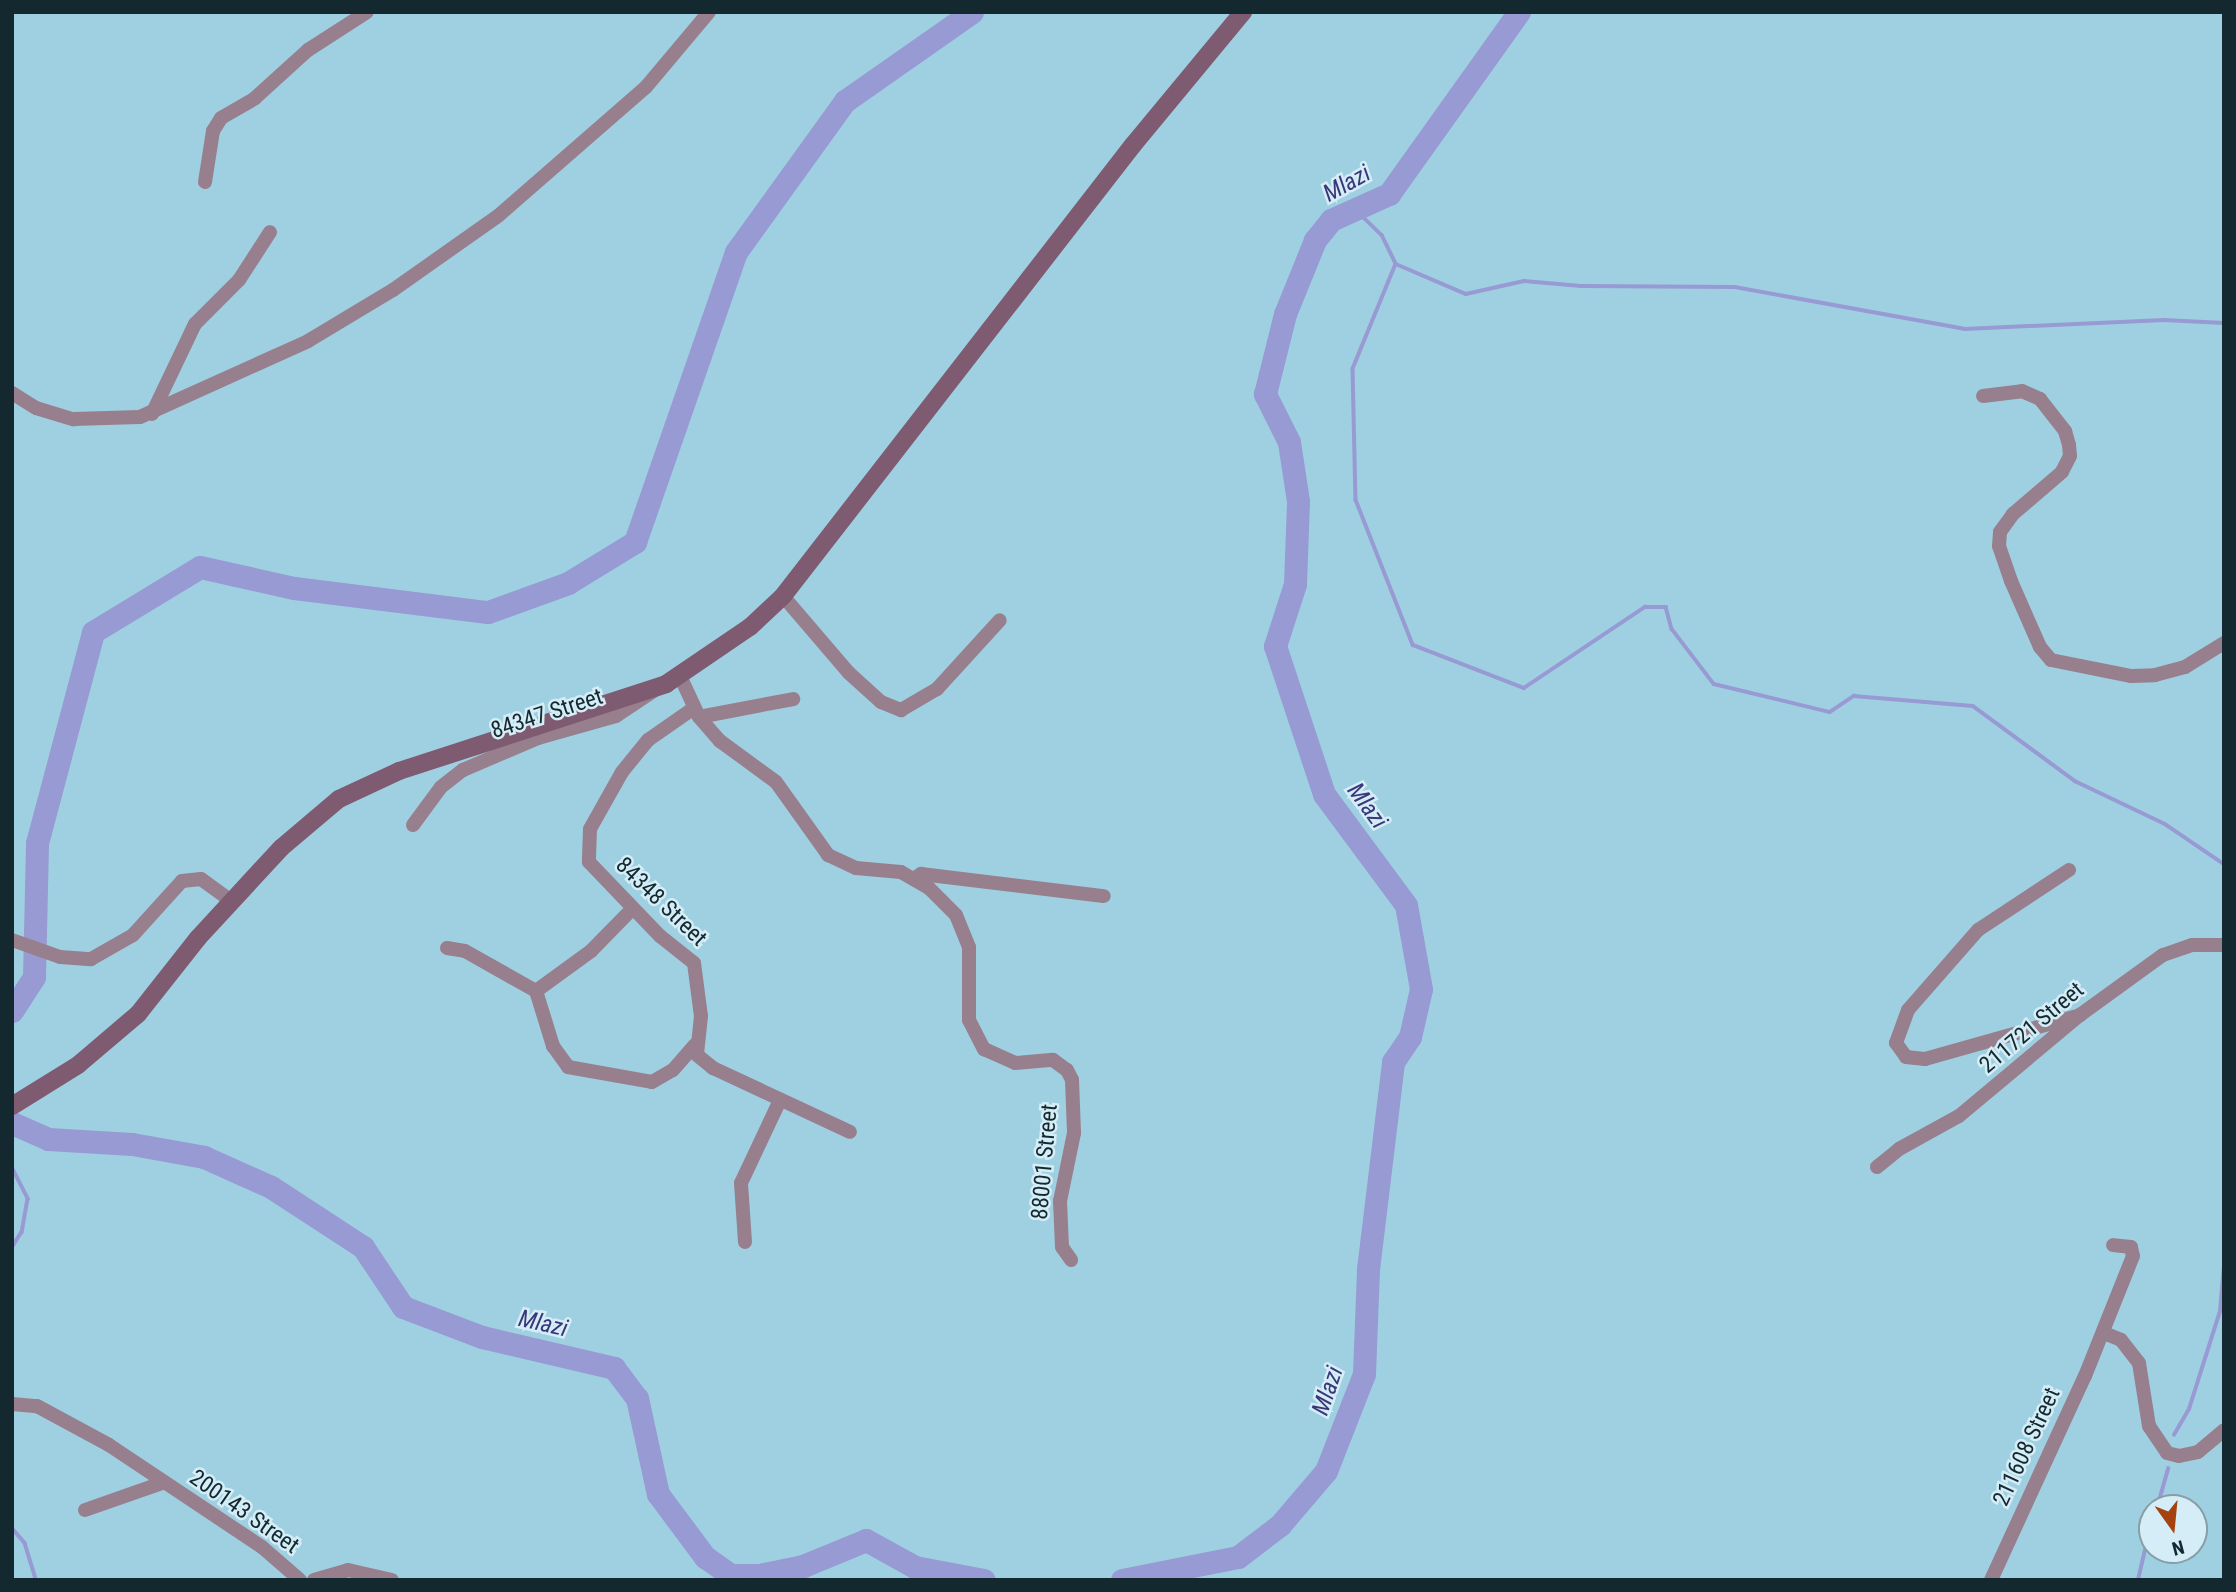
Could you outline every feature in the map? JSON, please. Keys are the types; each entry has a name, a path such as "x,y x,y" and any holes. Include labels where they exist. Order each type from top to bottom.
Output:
{"street":[{"path":"205,181 213,131 221,118 255,98 308,50 367,12"},
{"path":"12,393 36,408 72,419 98,421 152,414 360,311 498,216 646,87 709,12"},
{"path":"12,1106 108,1042 145,1006 233,902 306,824 368,783 673,680 731,642 783,596 1133,145 1243,12"},
{"path":"152,414 195,324 239,280 270,232"},
{"path":"1983,396 2022,391 2040,398 2069,445 2070,456 2062,472 2012,514 2000,532 1999,546 2011,581 2040,647 2051,660 2131,676 2155,675 2185,667 2224,643"},
{"path":"783,596 849,673 881,702 901,710 937,689 1000,620"},
{"name":"88001 Street","path":"673,680 720,741 776,782 828,855 840,863 881,867 914,879 943,902 967,935 966,991 975,1039 984,1049 1016,1063 1057,1062 1072,1080 1074,1133 1060,1201 1062,1247 1071,1260"},
{"name":"84347 Street","path":"413,825 441,787 483,759 616,716 673,680"},
{"path":"694,707 793,699"},
{"name":"84348 Street","path":"694,707 640,748 590,829 589,862 632,909 694,963 701,1030 695,1045"},
{"path":"2069,870 1978,930 1908,1010 1896,1043 1906,1057 1925,1059 2080,1015"},
{"path":"914,879 921,874 1104,896"},
{"path":"12,940 48,954 91,959 116,948 133,935 173,887 191,878 220,889 233,902"},
{"path":"536,991 591,951 632,909"},
{"name":"211721 Street","path":"1877,1167 1899,1149 1959,1116 2080,1015 2163,956 2192,945 2224,945"},
{"path":"447,948 465,951 536,991 553,1046 568,1067 652,1082 673,1070 695,1045"},
{"path":"695,1045 697,1055 713,1068 850,1132"},
{"path":"746,1242 741,1183 780,1100"},
{"name":"211608 Street","path":"1991,1580 2104,1333 2134,1253 2131,1247 2113,1245"},
{"path":"2104,1333 2121,1340 2139,1363 2149,1426 2166,1453 2179,1456 2198,1452 2224,1430"},
{"name":"200143 Street","path":"12,1404 54,1413 262,1547 300,1580"},
{"name":"200143 Street","path":"85,1510 162,1483"},
{"path":"314,1580 348,1570 392,1580"}],"waterway":[{"path":"12,1011 34,977 37,843 93,632 200,567 294,588 488,612 568,583 635,542 736,252 845,101 972,12"},
{"name":"Mlazi","path":"1122,1580 1238,1557 1280,1525 1326,1471 1364,1374 1368,1269 1393,1062 1410,1037 1421,989 1406,905 1324,794 1275,646 1295,584 1298,501 1289,442 1265,394 1285,314 1315,240 1331,220 1389,194 1519,12"},
{"path":"1357,211 1382,235 1396,264 1466,294 1524,281 1581,286 1735,287 1965,329 2164,320 2224,323"},
{"path":"1396,264 1353,369 1356,500 1413,645 1524,688 1645,607 1666,607 1672,629 1714,684 1830,712 1854,696 1973,706 2075,781 2165,824 2224,864"},
{"name":"Mlazi","path":"12,1123 48,1139 132,1144 204,1157 271,1187 363,1247 403,1307 482,1337 614,1368 637,1398 658,1494 705,1557 731,1575 759,1575 803,1566 866,1540 915,1567 984,1580"},
{"path":"12,1167 28,1199 22,1232 12,1248"},
{"path":"2174,1435 2189,1409 2220,1311 2224,1266"},
{"path":"2161,1494 2168,1469"},
{"path":"12,1528 25,1543 36,1580"},
{"path":"2138,1580 2142,1564"}]}
